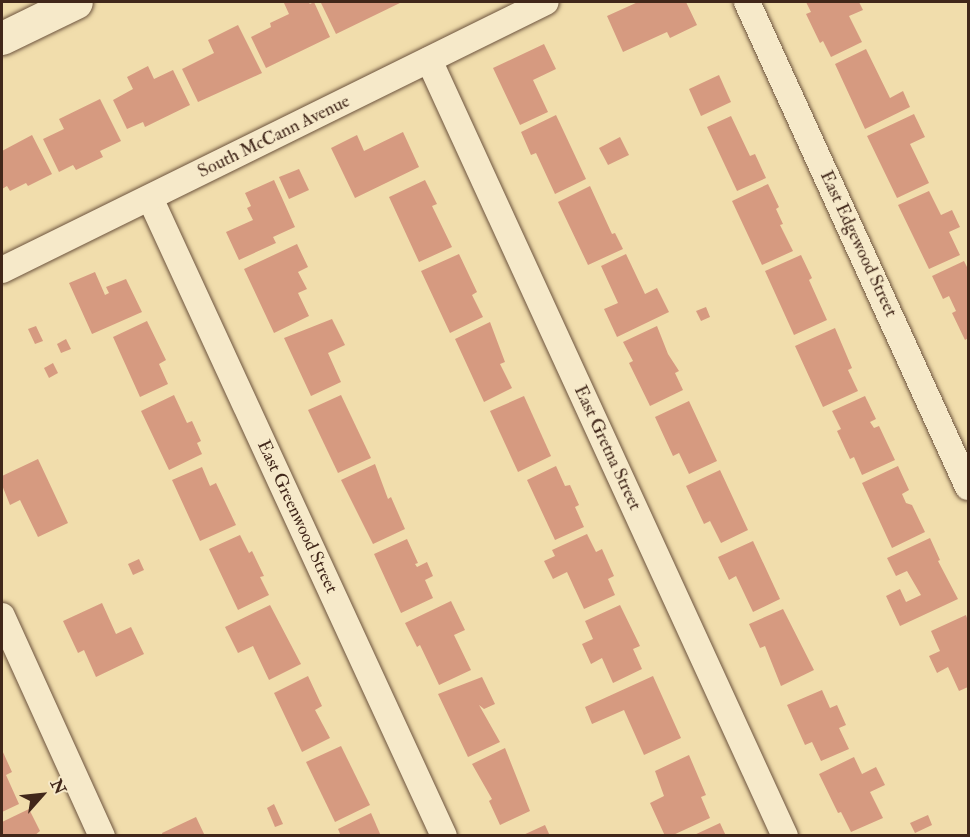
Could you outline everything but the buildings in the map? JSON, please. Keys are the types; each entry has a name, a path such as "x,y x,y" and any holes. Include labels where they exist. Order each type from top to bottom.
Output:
{"main road":[{"path":"2,39 59,5"}],"street":[{"name":"South McCann Avenue","path":"2,270 546,2"},
{"name":"East Edgewood Street","path":"747,2 969,487"},
{"name":"East Gretna Street","path":"429,60 784,836"},
{"name":"East Greenwood Street","path":"150,198 444,836"},
{"path":"2,616 102,836"}]}
